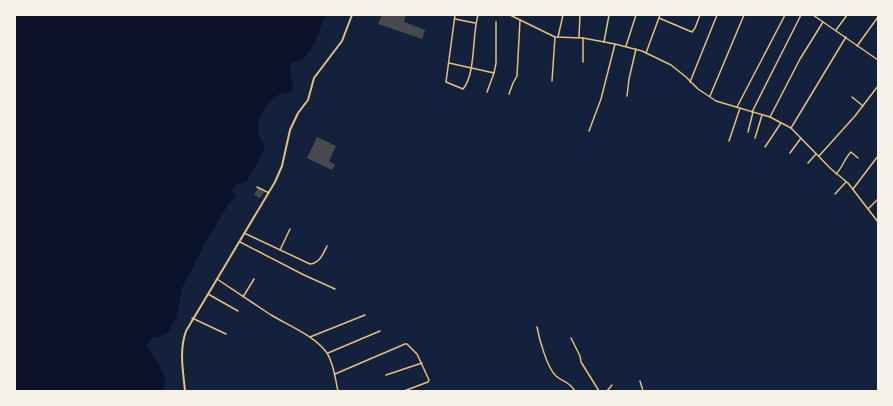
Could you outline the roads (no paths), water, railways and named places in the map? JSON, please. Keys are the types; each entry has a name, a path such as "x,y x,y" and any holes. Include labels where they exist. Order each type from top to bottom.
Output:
{"main road":[{"path":"185,391 181,353 182,340 192,318 269,193 282,166 290,130 298,112 308,100 314,78 342,41 352,15"}],"street":[{"path":"455,15 447,84 463,89 471,68 478,15"},
{"path":"510,15 558,38 583,38 626,46 646,53 671,65 698,89 716,101 770,117 791,128 836,174 853,189 878,222"},
{"path":"558,38 563,15"},
{"path":"579,38 580,15"},
{"path":"604,42 609,15"},
{"path":"626,46 636,15"},
{"path":"646,53 660,15"},
{"path":"659,18 692,32 700,15"},
{"path":"690,82 717,15"},
{"path":"710,97 744,15"},
{"path":"737,107 785,15"},
{"path":"748,132 753,112 801,15"},
{"path":"813,15 878,60"},
{"path":"836,30 847,15"},
{"path":"857,46 878,17"},
{"path":"455,20 476,23"},
{"path":"509,94 517,76 520,20"},
{"path":"488,92 496,63 496,22"},
{"path":"770,117 800,59 823,22"},
{"path":"552,81 555,37"},
{"path":"791,128 846,37"},
{"path":"583,38 583,62"},
{"path":"589,130 601,99 615,44"},
{"path":"627,96 629,79 636,49"},
{"path":"449,63 494,73"},
{"path":"819,156 863,106 878,86"},
{"path":"852,97 863,106"},
{"path":"729,141 740,108"},
{"path":"755,138 762,115"},
{"path":"765,147 781,123"},
{"path":"790,153 801,138"},
{"path":"836,174 842,168 845,159 850,152 858,158"},
{"path":"808,163 816,154"},
{"path":"853,189 878,156"},
{"path":"835,194 846,182"},
{"path":"257,188 269,193"},
{"path":"868,209 878,199"},
{"path":"280,250 290,229"},
{"path":"244,233 310,264 315,264 320,259 327,246"},
{"path":"239,242 335,289"},
{"path":"217,279 243,297 310,338 328,353 335,374 338,391"},
{"path":"243,297 254,279"},
{"path":"208,294 238,311"},
{"path":"310,338 365,315"},
{"path":"192,318 226,334"},
{"path":"537,326 539,339 552,371 556,376 568,382 575,391"},
{"path":"328,353 380,332"},
{"path":"571,338 580,356 581,362 599,391"},
{"path":"335,374 405,344 408,345 422,363 429,381 404,391"},
{"path":"386,375 422,363"},
{"path":"640,381 643,391"},
{"path":"606,391 612,385"}],"water":[{"path":"15,15 325,15 317,37 309,52 304,58 290,65 293,84 292,91 289,94 282,93 276,96 262,113 258,132 265,148 247,181 236,185 232,190 236,195 228,205 206,241 182,288 176,318 168,332 158,338 152,336 147,345 165,378 163,391 15,391"}]}
